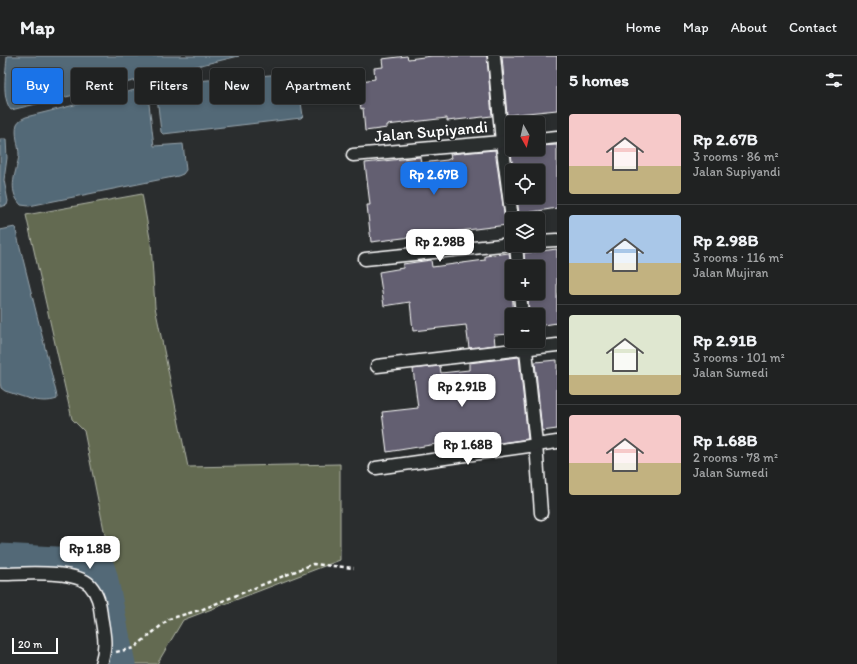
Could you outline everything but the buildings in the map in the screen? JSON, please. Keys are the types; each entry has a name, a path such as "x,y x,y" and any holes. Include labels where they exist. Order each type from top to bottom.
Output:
{"street":[{"path":"494,56 505,129"},
{"path":"545,137 557,136"},
{"name":"Jalan Supiyandi","path":"353,155 505,142"},
{"path":"508,156 512,212"},
{"path":"545,241 557,240"},
{"path":"365,259 505,245"},
{"path":"545,345 557,345"},
{"path":"376,366 505,348"},
{"path":"525,348 542,513"},
{"path":"376,468 557,442"},
{"path":"0,574 71,575 89,584 99,598 106,641 105,653 101,664"}],"path":[{"path":"111,652 134,648 169,619 204,609 312,564 354,568"}],"green space":[{"path":"142,194 151,244 155,307 188,467 340,464 340,560 183,620 157,664 131,664 84,431 72,419 26,215"}],"water":[{"path":"7,56 239,56 188,68 135,68 135,81 127,83 127,68 71,68 71,96 63,98 63,68 12,68 12,104 36,104 11,110 6,98 5,77"},
{"path":"264,75 272,75 272,104 301,104 303,116 301,118 163,134 161,132 158,104 202,104 202,80 210,80 210,104 264,104"},
{"path":"135,90 135,104 149,104 154,146 183,144 186,170 183,174 29,206 21,205 14,193 13,187 19,155 16,135 17,124 26,117 78,104 127,104 127,92"},
{"path":"0,139 6,139 7,158 4,180 8,201 7,205 0,207"},
{"path":"15,227 57,396 57,399 51,401 31,399 5,391 1,388 0,230"}],"waterway":[{"path":"0,557 75,561 95,564 101,567 122,664"}]}
